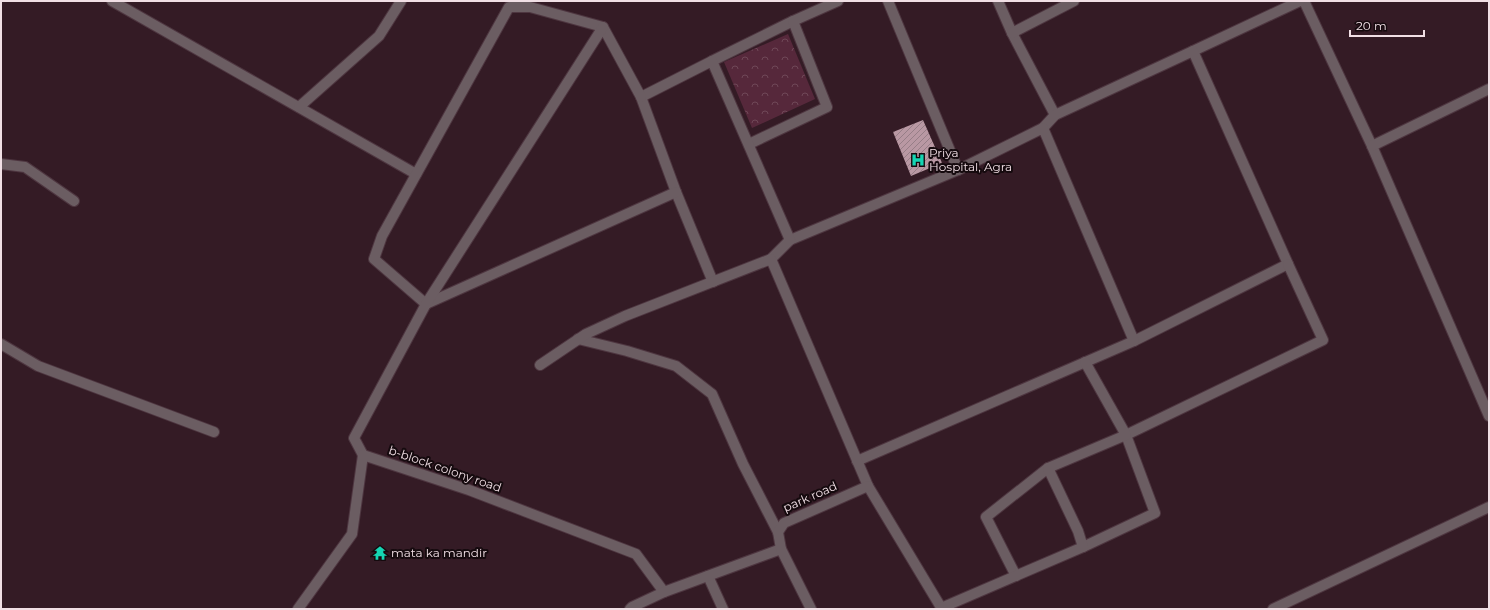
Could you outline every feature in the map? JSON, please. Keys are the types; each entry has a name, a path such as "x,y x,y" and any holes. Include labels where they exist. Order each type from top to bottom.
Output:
{"street":[{"path":"112,1 416,174"},
{"path":"299,107 379,36 401,1"},
{"path":"641,96 793,21 838,1"},
{"path":"888,1 958,170"},
{"path":"998,1 1012,33 1055,115"},
{"path":"1012,33 1074,1"},
{"path":"540,365 586,334 625,316 771,259 790,240 958,170 1043,128 1055,115 1300,1"},
{"path":"1304,1 1372,146 1489,416"},
{"path":"426,304 374,259 382,236 509,7 530,7 603,27 641,96 676,192 713,282"},
{"path":"748,144 828,107 793,21"},
{"path":"298,609 352,534 363,455 354,438 426,304 603,27"},
{"path":"1016,576 986,517 1048,468 1126,435 1323,340 1193,51"},
{"path":"712,61 790,240"},
{"path":"1372,146 1489,89"},
{"path":"1043,128 1134,341"},
{"path":"1,164 25,167 74,201"},
{"path":"426,304 676,192"},
{"path":"771,259 868,486 941,609 1083,547 1155,513 1126,435 1085,362"},
{"path":"857,461 1134,341 1288,264"},
{"path":"578,340 627,351 676,366 712,394 743,464 778,532 781,549 811,609"},
{"path":"1,344 38,366 214,432"},
{"name":"b-block colony road","path":"363,455 469,490 636,554 664,592"},
{"path":"1048,468 1078,532 1083,547"},
{"name":"park road","path":"778,532 784,523 868,486"},
{"path":"1273,609 1489,507"},
{"path":"630,609 664,592 781,549"},
{"path":"708,576 723,609"}],"green space":[{"path":"788,34 815,99 752,128 724,62"}],"building":[{"path":"923,120 942,163 911,176 893,132"}],"place":[{"name":"Priya Hospital, Agra","path":"918,160"},
{"name":"mata ka mandir","path":"380,553"}]}
